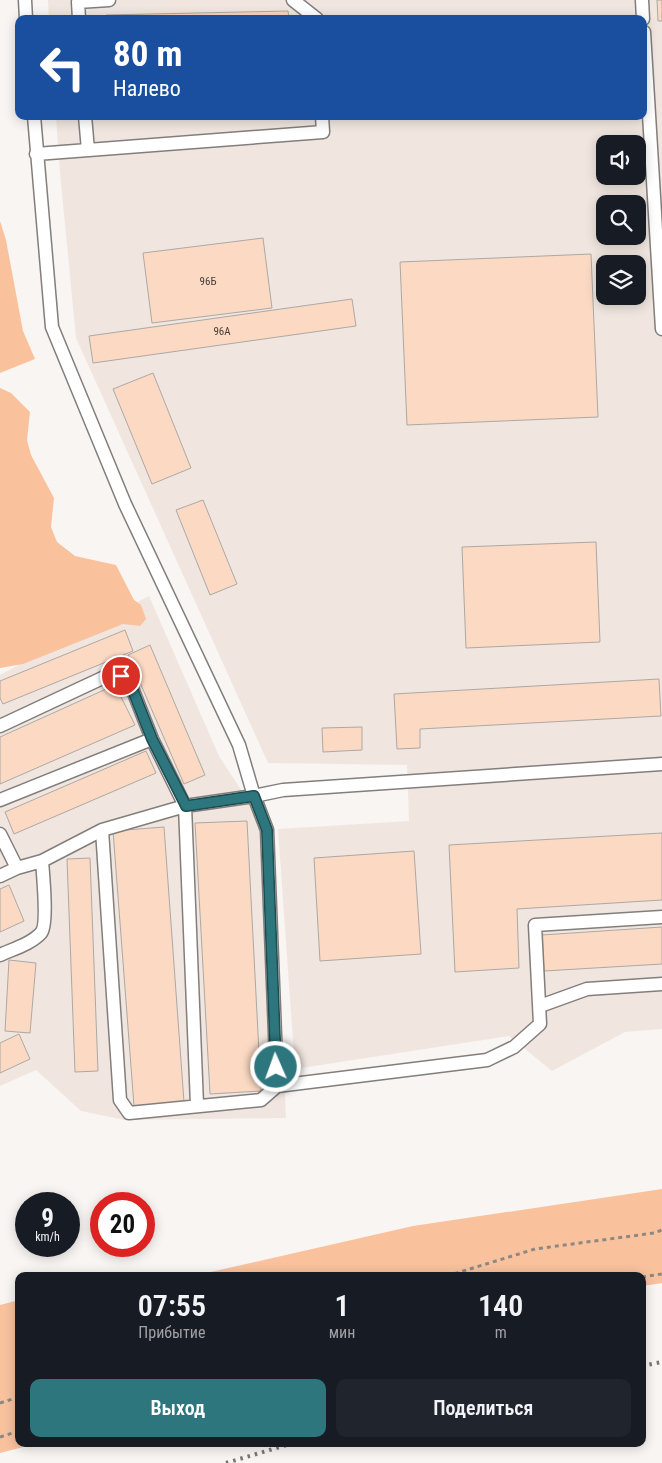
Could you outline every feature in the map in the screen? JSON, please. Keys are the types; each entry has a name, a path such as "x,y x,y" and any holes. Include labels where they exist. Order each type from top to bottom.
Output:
{"lane":[{"path":"25,0 26,15"},
{"path":"79,15 78,2 109,0"},
{"path":"293,0 312,15"},
{"path":"642,0 643,15"},
{"path":"647,82 662,329"},
{"path":"34,120 52,327 125,504 239,745 254,796 267,830 277,1086"},
{"path":"85,120 88,150"},
{"path":"36,154 323,132 322,120"},
{"path":"0,726 111,674 121,676 130,683 152,739 186,806 197,1105"},
{"path":"0,800 152,739"},
{"path":"0,876 42,860 102,830 186,806 283,790 662,764"},
{"path":"102,830 120,1100 129,1112 260,1100 277,1086 488,1060 514,1048 540,1024 535,924 662,916"},
{"path":"0,834 17,868"},
{"path":"0,955 34,939 43,932 45,918 42,860"},
{"path":"540,1006 587,989 662,984"}],"path":[{"path":"461,1272 535,1250 654,1233 662,1230"},
{"path":"646,1276 662,1274"},
{"path":"0,1403 15,1398"},
{"path":"0,1437 15,1432"}],"shaded area":[{"path":"48,0 662,0 662,1029 625,1032 552,1071 509,1036 295,1069 278,829 409,821 407,765 268,763 76,338 56,120 647,120 647,15 49,15"},
{"path":"0,221 6,240 23,331 35,359 0,373"},
{"path":"0,388 11,393 30,412 27,440 31,455 54,498 51,527 57,542 75,556 116,565 134,600 141,605 146,619 140,626 123,624 23,664 0,668"},
{"path":"149,596 219,756 273,839 286,1118 125,1120 81,1111 36,1070 0,1086 0,675"},
{"path":"662,1189 662,1283 646,1286 646,1272 211,1272 413,1226"},
{"path":"15,1301 15,1447 23,1447 0,1453 0,1305"}],"building":[{"path":"657,0 662,0 662,21 658,21"},
{"path":"288,11 288,15 106,15"},
{"path":"263,238 272,308 152,323 143,253"},
{"path":"591,254 598,417 407,425 400,262"},
{"path":"352,299 356,326 93,363 89,336"},
{"path":"153,373 191,468 152,484 113,389"},
{"path":"203,500 237,584 210,595 176,510"},
{"path":"596,542 600,642 466,648 462,547"},
{"path":"125,630 133,651 3,704 0,698 0,681"},
{"path":"150,645 205,775 184,784 128,655"},
{"path":"659,679 661,716 420,729 420,748 397,749 394,694"},
{"path":"115,685 135,725 0,784 0,737"},
{"path":"362,727 362,750 323,752 322,728"},
{"path":"146,751 156,773 14,834 5,812"},
{"path":"247,821 261,1091 210,1094 195,823"},
{"path":"164,827 184,1102 134,1106 113,831"},
{"path":"662,833 662,900 517,909 519,968 455,972 449,845"},
{"path":"414,851 421,954 320,961 314,858"},
{"path":"90,858 98,1071 75,1072 67,859"},
{"path":"9,885 24,921 0,932 0,889"},
{"path":"662,927 662,964 544,971 542,935"},
{"path":"9,960 36,963 30,1033 5,1031"},
{"path":"19,1034 30,1059 0,1073 0,1043"}],"railway":[{"path":"646,1365 662,1362"},
{"path":"226,1463 280,1447"}],"route":[{"path":"121,676 130,683 152,739 186,806 254,796 267,830 276,1067"}]}
